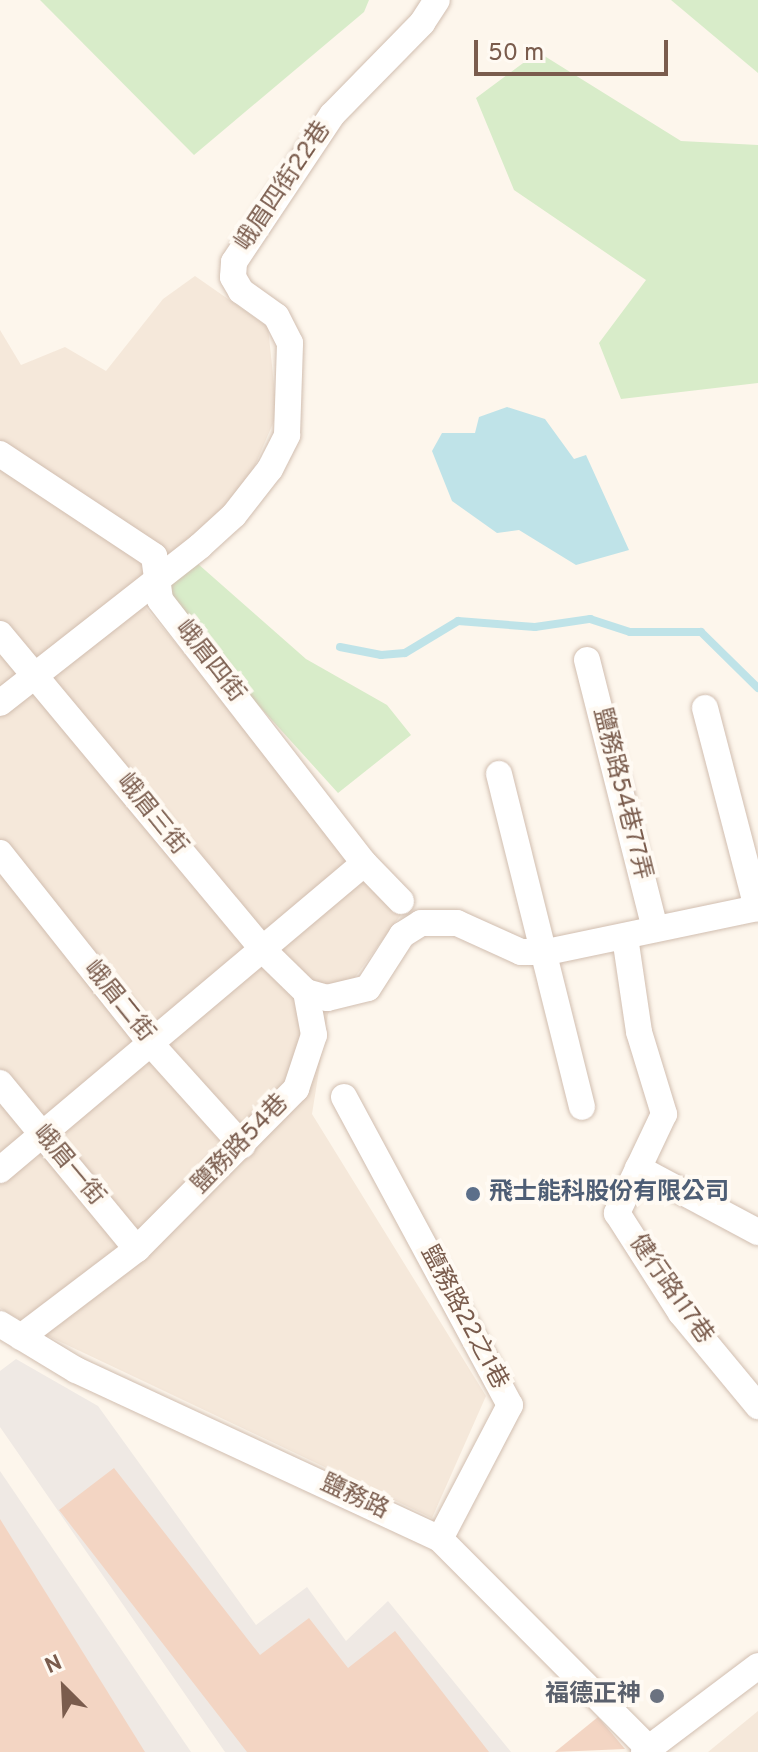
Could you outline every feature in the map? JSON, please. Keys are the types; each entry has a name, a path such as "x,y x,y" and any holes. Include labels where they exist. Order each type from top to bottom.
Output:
{"street":[{"name":"峨眉四街22巷","path":"157,576 234,515 270,469 287,435 287,328 241,291 233,277 234,262 293,167 332,115 422,23 437,0"},
{"name":"峨眉四街","path":"0,454 154,556 160,600 364,863 401,901"},
{"path":"0,703 157,576"},
{"name":"峨眉三街","path":"0,634 37,674 263,950 306,992"},
{"name":"鹽務路54巷77弄","path":"587,660 655,929"},
{"path":"306,992 327,998 368,988 402,935 421,923 457,923 521,952 547,952 758,908 705,708"},
{"path":"499,774 547,952 582,1107"},
{"name":"峨眉二街","path":"0,853 152,1045 242,1145"},
{"path":"0,1170 152,1045 364,863"},
{"name":"健行路117巷","path":"625,937 639,1032 664,1114 617,1213 681,1313 758,1406"},
{"name":"鹽務路54巷","path":"11,1331 137,1249 296,1089 314,1035 306,992"},
{"name":"峨眉一街","path":"0,1083 137,1249"},
{"name":"鹽務路22之1巷","path":"344,1097 510,1405 440,1539"},
{"path":"638,1168 758,1232"},
{"name":"鹽務路","path":"11,1331 76,1370 440,1539 648,1751"},
{"path":"648,1751 758,1666"}],"shaded area":[{"path":"195,276 268,327 277,414 233,517 133,593 403,912 328,1014 312,1114 486,1396 432,1518 46,1335 0,1308 0,330 21,365 65,347 106,371 163,299"},
{"path":"16,1359 98,1406 256,1625 307,1587 346,1641 388,1601 511,1752 225,1752 0,1427 0,1371"},
{"path":"0,1471 191,1752 0,1752"},
{"path":"758,1711 758,1752 708,1752"}],"green space":[{"path":"40,0 369,0 364,12 194,155"},
{"path":"671,0 758,0 758,73"},
{"path":"538,52 681,141 758,145 758,383 621,399 599,343 646,280 514,190 476,98"},
{"path":"189,556 306,659 387,705 411,735 338,793 155,591"}],"water":[{"path":"507,407 545,419 574,459 586,455 629,550 576,565 519,530 497,533 452,501 432,451 442,433 475,433 479,417"}],"building":[{"path":"114,1468 260,1655 309,1618 348,1668 395,1631 489,1752 247,1752 59,1510"},
{"path":"0,1519 145,1752 0,1752"},
{"path":"598,1717 625,1749 555,1752"}],"waterway":[{"path":"340,647 381,655 405,653 458,621 535,627 590,619 630,632 701,632 758,688"}],"place":[{"name":"飛士能科股份有限公司","path":"473,1194"},
{"name":"福德正神","path":"657,1696"}]}
